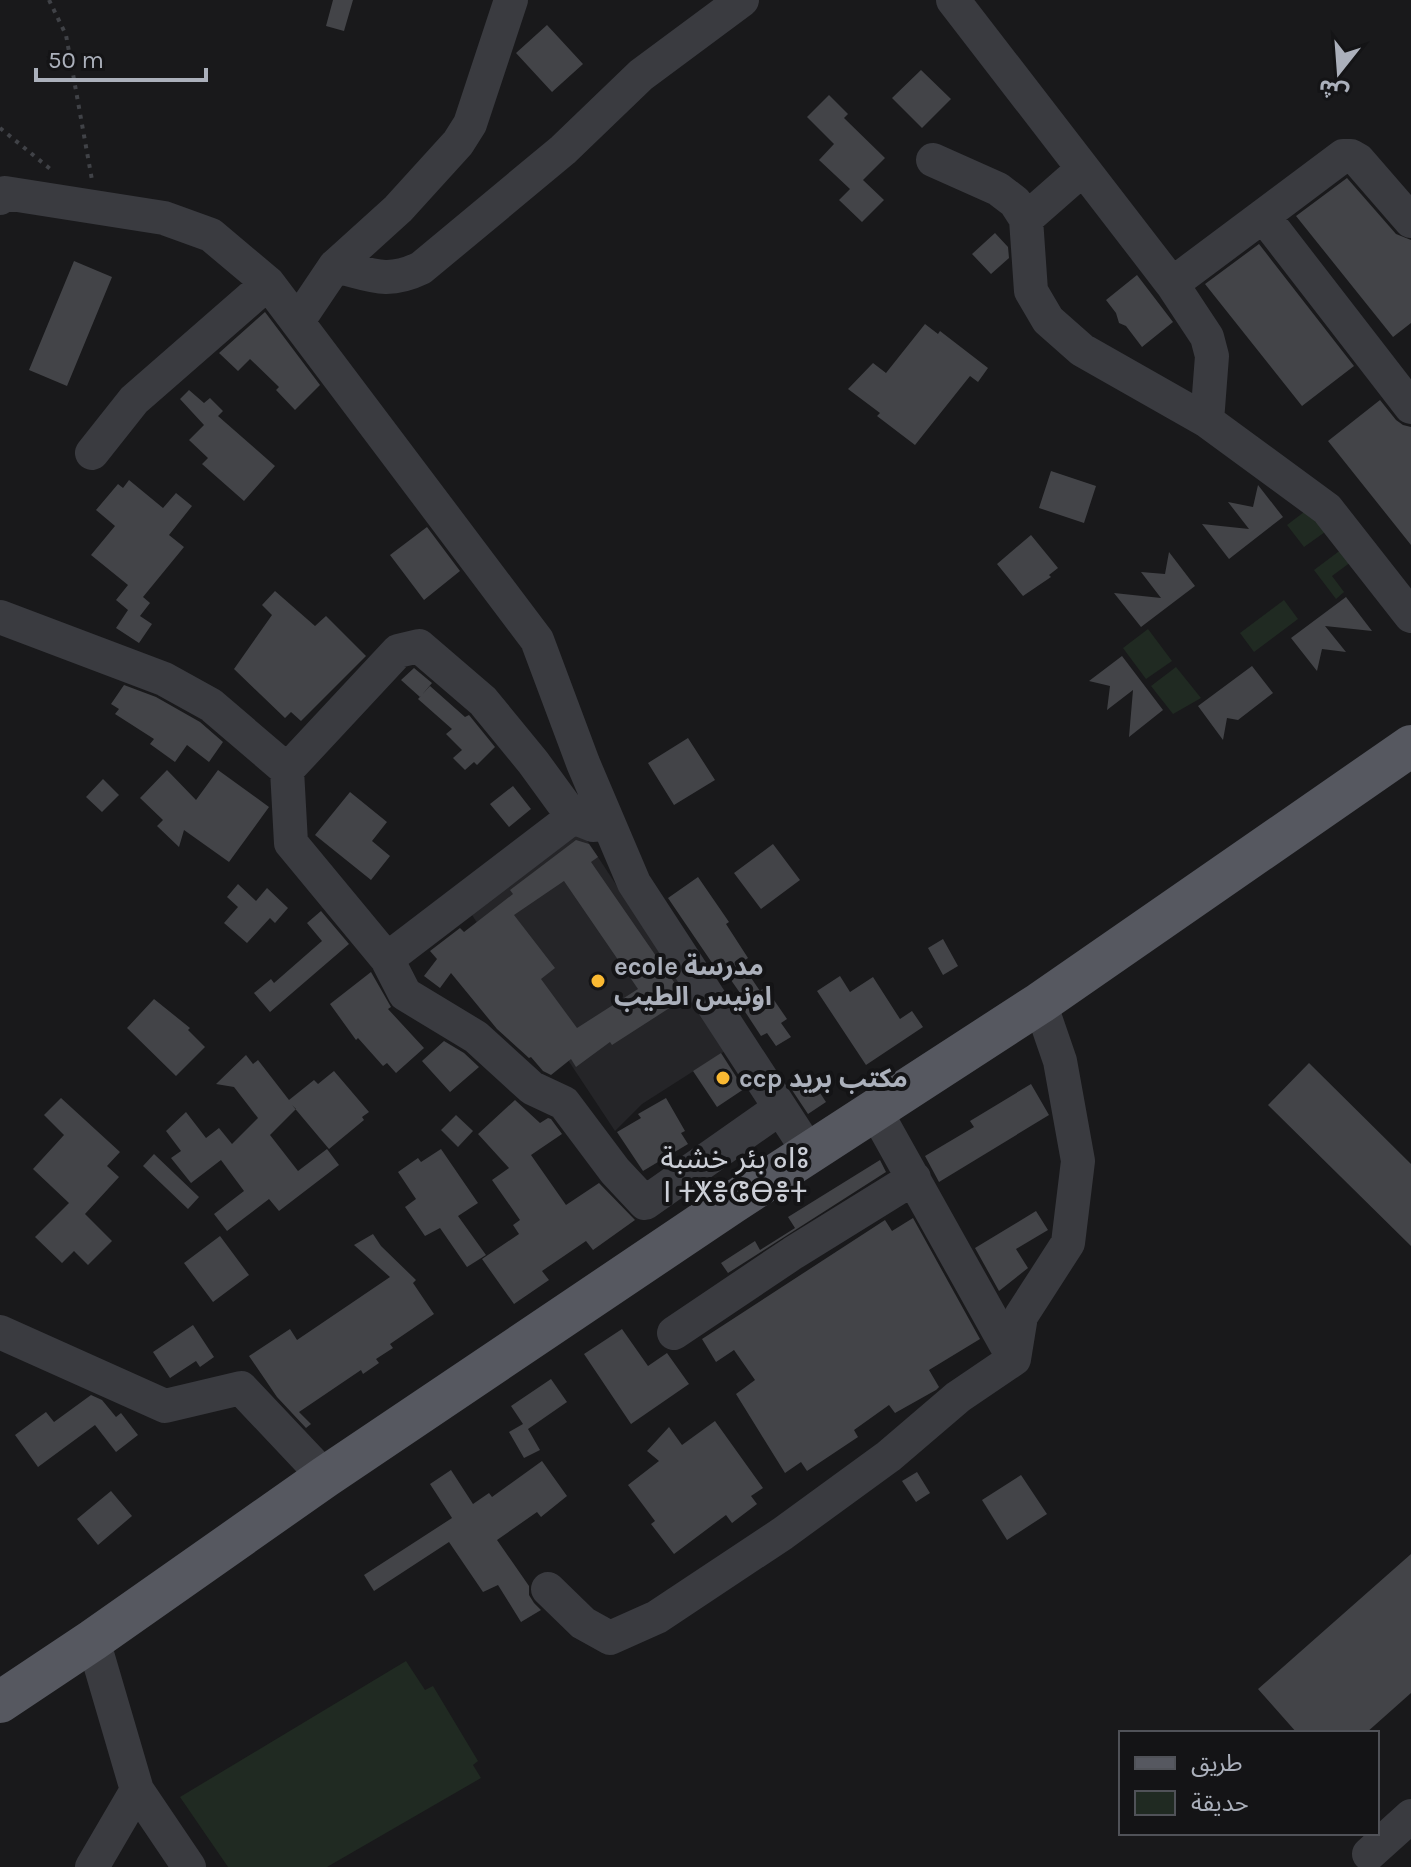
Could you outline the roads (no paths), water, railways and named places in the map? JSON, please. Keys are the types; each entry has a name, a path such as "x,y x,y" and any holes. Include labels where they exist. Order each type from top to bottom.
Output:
{"main road":[{"path":"0,1702 325,1477 732,1203 1040,1003 1411,746"}],"street":[{"path":"298,321 335,266 398,209 464,133 482,91 511,0"},
{"path":"335,266 387,279 403,277 421,268 563,150 641,75 742,0"},
{"path":"953,0 1172,284 1207,337 1212,356 1207,421"},
{"path":"1172,284 1343,156 1358,160 1411,221"},
{"path":"933,160 998,189 1015,202 1026,219 1031,291 1048,320 1082,350 1207,421 1327,509 1411,616"},
{"path":"1026,219 1083,169"},
{"path":"0,198 5,193 164,218 211,235 268,283 537,640 583,763 634,883 809,1152"},
{"path":"1264,217 1411,407"},
{"path":"92,453 134,400 268,283"},
{"path":"0,617 164,679 211,705 287,770"},
{"path":"613,834 573,817 483,701 419,646 398,651 287,770 291,843 387,959 405,994 476,1037 532,1088 564,1103 615,1171 645,1203 780,1108"},
{"path":"387,959 573,817"},
{"path":"548,1589 583,1623 610,1638 657,1617 794,1525 889,1456 958,1397 1014,1359 1021,1316 1068,1243 1078,1161 1060,1061 1040,1003"},
{"path":"876,1112 1014,1359"},
{"path":"705,1159 732,1203"},
{"path":"674,1333 793,1253 914,1178"},
{"path":"0,1332 165,1406 241,1388 325,1477"},
{"path":"93,1640 137,1790 189,1867"},
{"path":"92,1867 137,1790"},
{"path":"1369,1854 1411,1816"}],"place":[{"name":"ecole مدرسة اونيس الطيب","path":"598,981"},
{"name":"ccp مكتب بريد","path":"723,1078"}],"district":[{"name":"بئر خشبة ⴰⵏⵓ ⵏ ⵜⵅⴻⵛⴱⴻⵜ","path":"735,1175"}]}
